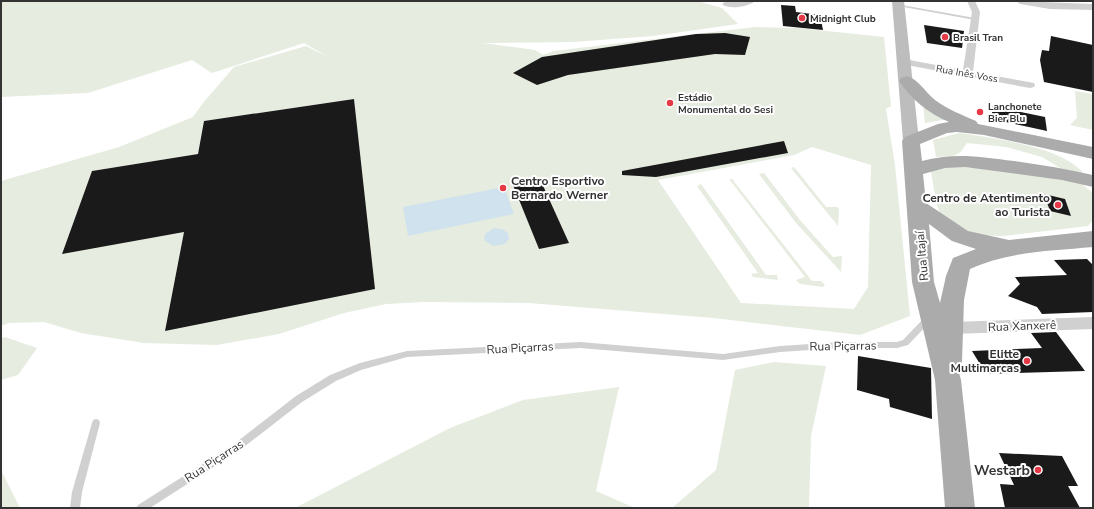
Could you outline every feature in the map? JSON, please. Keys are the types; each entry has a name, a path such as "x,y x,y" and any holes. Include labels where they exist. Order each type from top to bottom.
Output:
{"main road":[{"name":"Rua Itajaí","path":"898,3 907,81 923,282 941,322 960,508"},
{"path":"907,81 918,97 935,109 984,130"},
{"path":"911,141 944,128 984,130 1093,153"},
{"path":"1059,146 1093,167"},
{"path":"914,171 936,163 958,161 1055,173 1093,181"},
{"path":"917,206 960,236 975,241 1008,246"},
{"path":"941,322 952,301 954,281 961,264 978,255 1008,246 1092,238"}],"street":[{"path":"726,4 747,3 751,1"},
{"path":"968,73 976,12 970,1"},
{"path":"1020,1 1050,6 1093,7"},
{"name":"Rua Inês Voss","path":"904,62 1030,85"},
{"name":"Rua Xanxerê","path":"941,322 1093,323"}],"lane":[{"path":"898,3 975,19"},
{"name":"Rua Piçarras","path":"141,508 238,447 299,400 333,378 360,367 407,354 580,345 723,357 780,349 841,345 897,345 905,343 941,322"},
{"path":"75,508 77,492 96,423"}],"shaded area":[{"name":"Centro Esportivo Bernardo Werner","path":"1,1 697,1 722,8 738,24 653,36 573,42 483,43 535,50 543,55 554,51 755,27 798,28 884,37 891,106 886,109 895,165 910,316 860,335 713,318 529,303 424,302 386,304 344,313 279,334 217,345 144,343 81,333 44,322 9,323 1,326 1,181 119,147 193,117 234,67 306,46 330,58 304,43 212,73 192,60 88,93 1,97","holes":["354,99 374,289 165,330 184,232 62,253 92,171 198,154 204,121","812,147 871,165 868,287 854,309 741,303 658,180 794,155"]},
{"path":"1075,91 1093,94 1093,130 1070,125 1077,118"},
{"path":"923,104 949,119 925,123"},
{"path":"959,133 1009,141 1045,151 1062,157 1075,165 1085,175 1065,171 1042,157 1006,147 967,143 958,154 936,157 933,140"},
{"path":"948,165 1066,178 1083,185 1093,193 1093,220 1088,226 1003,236 973,235 941,217 936,202 931,171"},
{"path":"794,167 826,207 837,207 839,209 838,226 791,168"},
{"path":"764,173 800,220 833,257 842,256 841,272 796,223 759,174"},
{"path":"729,179 732,179 812,281 821,281 825,285 823,287 800,284 796,280 805,277"},
{"path":"701,184 766,275 777,275 778,280 753,277 751,274 758,273 697,186"},
{"path":"5,337 37,348 18,375 1,380 1,338"},
{"path":"774,362 826,366 811,436 809,508 672,508 716,470 735,370"},
{"path":"619,387 596,491 635,508 295,508 450,428 523,400"},
{"path":"1,470 20,508 1,508"}],"water":[{"path":"504,187 514,214 408,236 403,207"},
{"path":"494,228 502,229 508,233 509,239 505,244 493,246 484,240 485,234"}],"building":[{"name":"Midnight Club","path":"781,5 795,6 796,12 820,15 823,30 783,26"},
{"name":"Brasil Tran","path":"924,25 964,31 962,48 927,43"},
{"path":"725,33 750,37 745,55 715,54 568,75 537,85 513,73 542,57 696,34"},
{"path":"1051,36 1093,45 1093,92 1044,82 1040,60 1042,50 1049,51"},
{"path":"354,99 375,289 165,331 184,232 62,254 92,171 198,154 204,121"},
{"path":"992,106 1045,117 1047,131 992,119"},
{"path":"784,141 788,153 656,177 622,175 622,171"},
{"path":"540,179 569,243 539,249 513,185"},
{"name":"Centro de Atentimento ao Turista","path":"1044,194 1065,199 1071,216 1050,211"},
{"path":"1087,259 1093,265 1093,312 1042,314 1037,307 1008,296 1020,284 1015,277 1067,275 1054,260"},
{"name":"Elitte Multimarcas","path":"1056,332 1085,371 986,374 972,351 1042,348 1031,333"},
{"path":"858,356 931,368 932,419 890,407 889,399 857,390"},
{"path":"999,453 1062,456 1078,486 1068,486 1080,508 1005,508 1000,484 1014,485"}],"place":[{"name":"Midnight Club","path":"802,18"},
{"name":"Brasil Tran","path":"945,37"},
{"name":"Estádio Monumental do Sesi","path":"670,103"},
{"name":"Lanchonete Bier Blu","path":"980,112"},
{"name":"Centro Esportivo Bernardo Werner","path":"503,188"},
{"name":"Centro de Atentimento ao Turista","path":"1058,205"},
{"name":"Elitte Multimarcas","path":"1027,361"},
{"name":"Westarb","path":"1038,470"}]}
